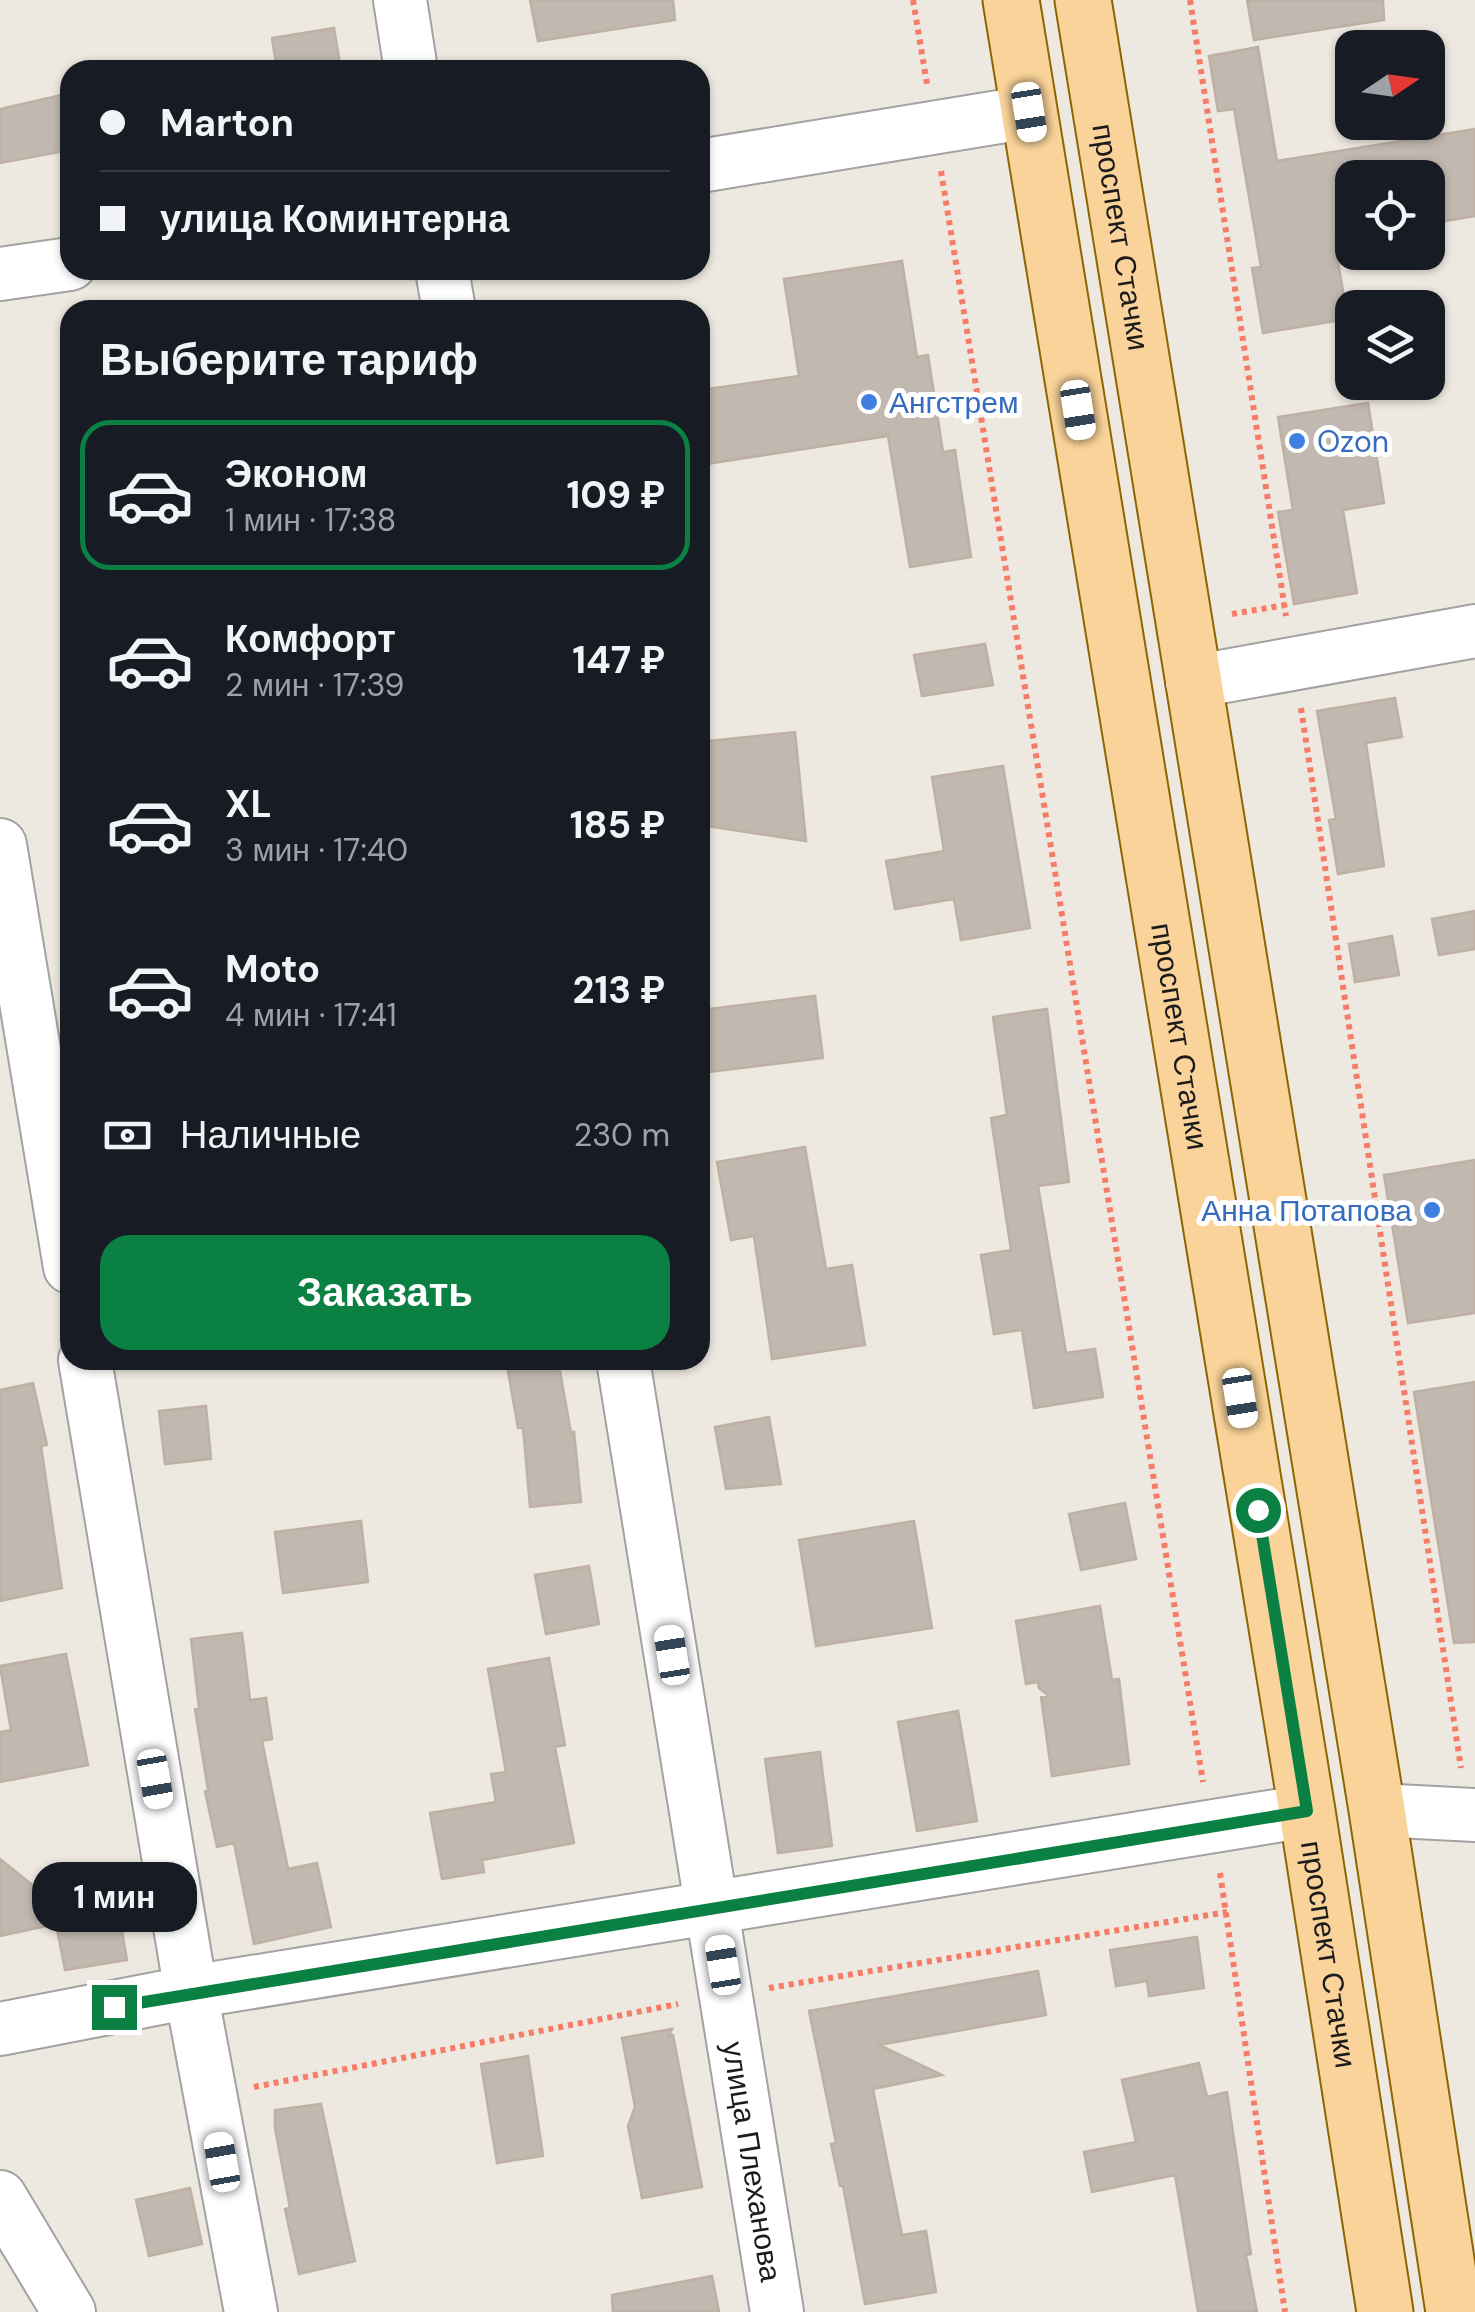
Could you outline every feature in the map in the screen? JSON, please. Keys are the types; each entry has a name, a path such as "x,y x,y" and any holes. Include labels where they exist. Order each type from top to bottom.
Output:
{"main road":[{"name":"проспект Стачки","path":"1011,0 1307,1811 1385,2312"},
{"name":"проспект Стачки","path":"1083,0 1377,1810 1454,2312"}],"street":[{"path":"400,0 409,60"},
{"path":"710,164 1029,112"},
{"path":"0,274 60,265"},
{"path":"1192,682 1475,631"},
{"path":"0,845 60,1207"},
{"path":"88,1370 190,1992 251,2312"},
{"name":"улица Плеханова","path":"625,1370 777,2312"},
{"path":"1377,1810 1472,1814"},
{"path":"0,2029 190,1992 1307,1811"},
{"path":"0,2196 69,2312"}],"path":[{"path":"913,0 1204,1788"},
{"path":"1190,0 1472,1814"},
{"path":"1227,1912 1285,2312"}],"building":[{"path":"530,0 673,0 675,20 538,41"},
{"path":"1247,0 1383,0 1384,20 1254,40"},
{"path":"334,28 339,60 275,60 272,38"},
{"path":"1258,47 1277,161 1407,140 1445,140 1445,134 1475,129 1475,216 1445,221 1445,160 1335,160 1335,270 1339,270 1343,290 1335,290 1335,321 1263,333 1252,268 1261,267 1234,109 1218,111 1209,56"},
{"path":"60,95 60,152 0,163 0,109"},
{"path":"902,261 917,357 928,355 943,452 955,450 971,557 910,567 888,436 710,463 710,389 799,376 784,279"},
{"path":"1368,403 1384,503 1343,510 1357,593 1294,604 1278,512 1293,510 1278,417"},
{"path":"985,644 993,685 922,696 914,655"},
{"path":"1395,698 1402,737 1366,743 1384,866 1338,874 1329,820 1336,819 1317,711"},
{"path":"795,732 806,841 710,827 710,741"},
{"path":"1003,766 1030,928 961,940 954,899 895,909 886,861 944,851 932,777"},
{"path":"1475,911 1475,949 1439,955 1432,919"},
{"path":"1392,936 1399,975 1355,982 1349,944"},
{"path":"815,996 823,1058 710,1072 710,1009"},
{"path":"1047,1009 1069,1182 1038,1186 1066,1353 1095,1349 1103,1397 1034,1408 1022,1330 994,1334 981,1255 1011,1250 991,1118 1007,1115 993,1017"},
{"path":"805,1147 826,1269 852,1265 865,1345 772,1359 754,1236 731,1240 717,1162"},
{"path":"1475,1160 1475,1313 1408,1323 1384,1175"},
{"path":"508,1370 560,1370 571,1433 574,1432 581,1502 530,1507 523,1427 518,1428"},
{"path":"1475,1382 1475,1642 1454,1643 1414,1392"},
{"path":"33,1383 47,1445 41,1446 62,1588 0,1601 0,1390"},
{"path":"206,1406 211,1459 165,1464 159,1411"},
{"path":"769,1417 781,1484 726,1489 715,1427"},
{"path":"1125,1503 1136,1559 1081,1570 1069,1514"},
{"path":"361,1521 368,1582 283,1593 275,1532"},
{"path":"914,1521 932,1628 816,1646 799,1540"},
{"path":"589,1566 599,1624 546,1634 535,1575"},
{"path":"1100,1606 1112,1680 1119,1679 1129,1764 1052,1776 1041,1697 1049,1696 1038,1682 1026,1684 1016,1621"},
{"path":"242,1633 250,1700 266,1698 272,1739 262,1741 288,1869 317,1863 331,1927 254,1944 234,1843 217,1847 205,1791 208,1790 195,1709 199,1708 191,1639"},
{"path":"66,1654 88,1765 0,1782 0,1732 11,1730 0,1666"},
{"path":"549,1658 565,1745 555,1747 574,1843 482,1860 484,1872 442,1879 430,1813 496,1802 491,1774 506,1772 488,1669"},
{"path":"958,1711 977,1821 917,1831 898,1722"},
{"path":"820,1752 832,1846 778,1853 765,1759"},
{"path":"0,1859 51,1900 114,1886 127,1960 65,1970 56,1924 0,1936"},
{"path":"1197,1937 1204,1988 1149,1996 1147,1981 1116,1986 1110,1950"},
{"path":"1038,1971 1046,2015 879,2045 942,2075 873,2089 902,2235 926,2231 936,2292 865,2304 843,2186 831,2144 836,2143 809,2011"},
{"path":"672,2029 669,2036 673,2035 702,2187 642,2198 628,2126 635,2107 622,2038"},
{"path":"528,2056 543,2156 497,2163 481,2064"},
{"path":"1199,2063 1207,2097 1227,2092 1251,2254 1246,2255 1257,2312 1198,2312 1175,2175 1092,2192 1084,2152 1136,2142 1122,2080"},
{"path":"321,2104 355,2261 299,2274 285,2209 290,2208 275,2110"},
{"path":"190,2188 202,2244 149,2256 136,2200"},
{"path":"712,2276 719,2312 613,2312 612,2295"}],"place":[{"name":"Ангстрем","path":"869,402"},
{"name":"Ozon","path":"1297,441"},
{"name":"Анна Потапова","path":"1432,1210"}],"route":[{"path":"114,2007 1307,1811 1258,1510"}]}
